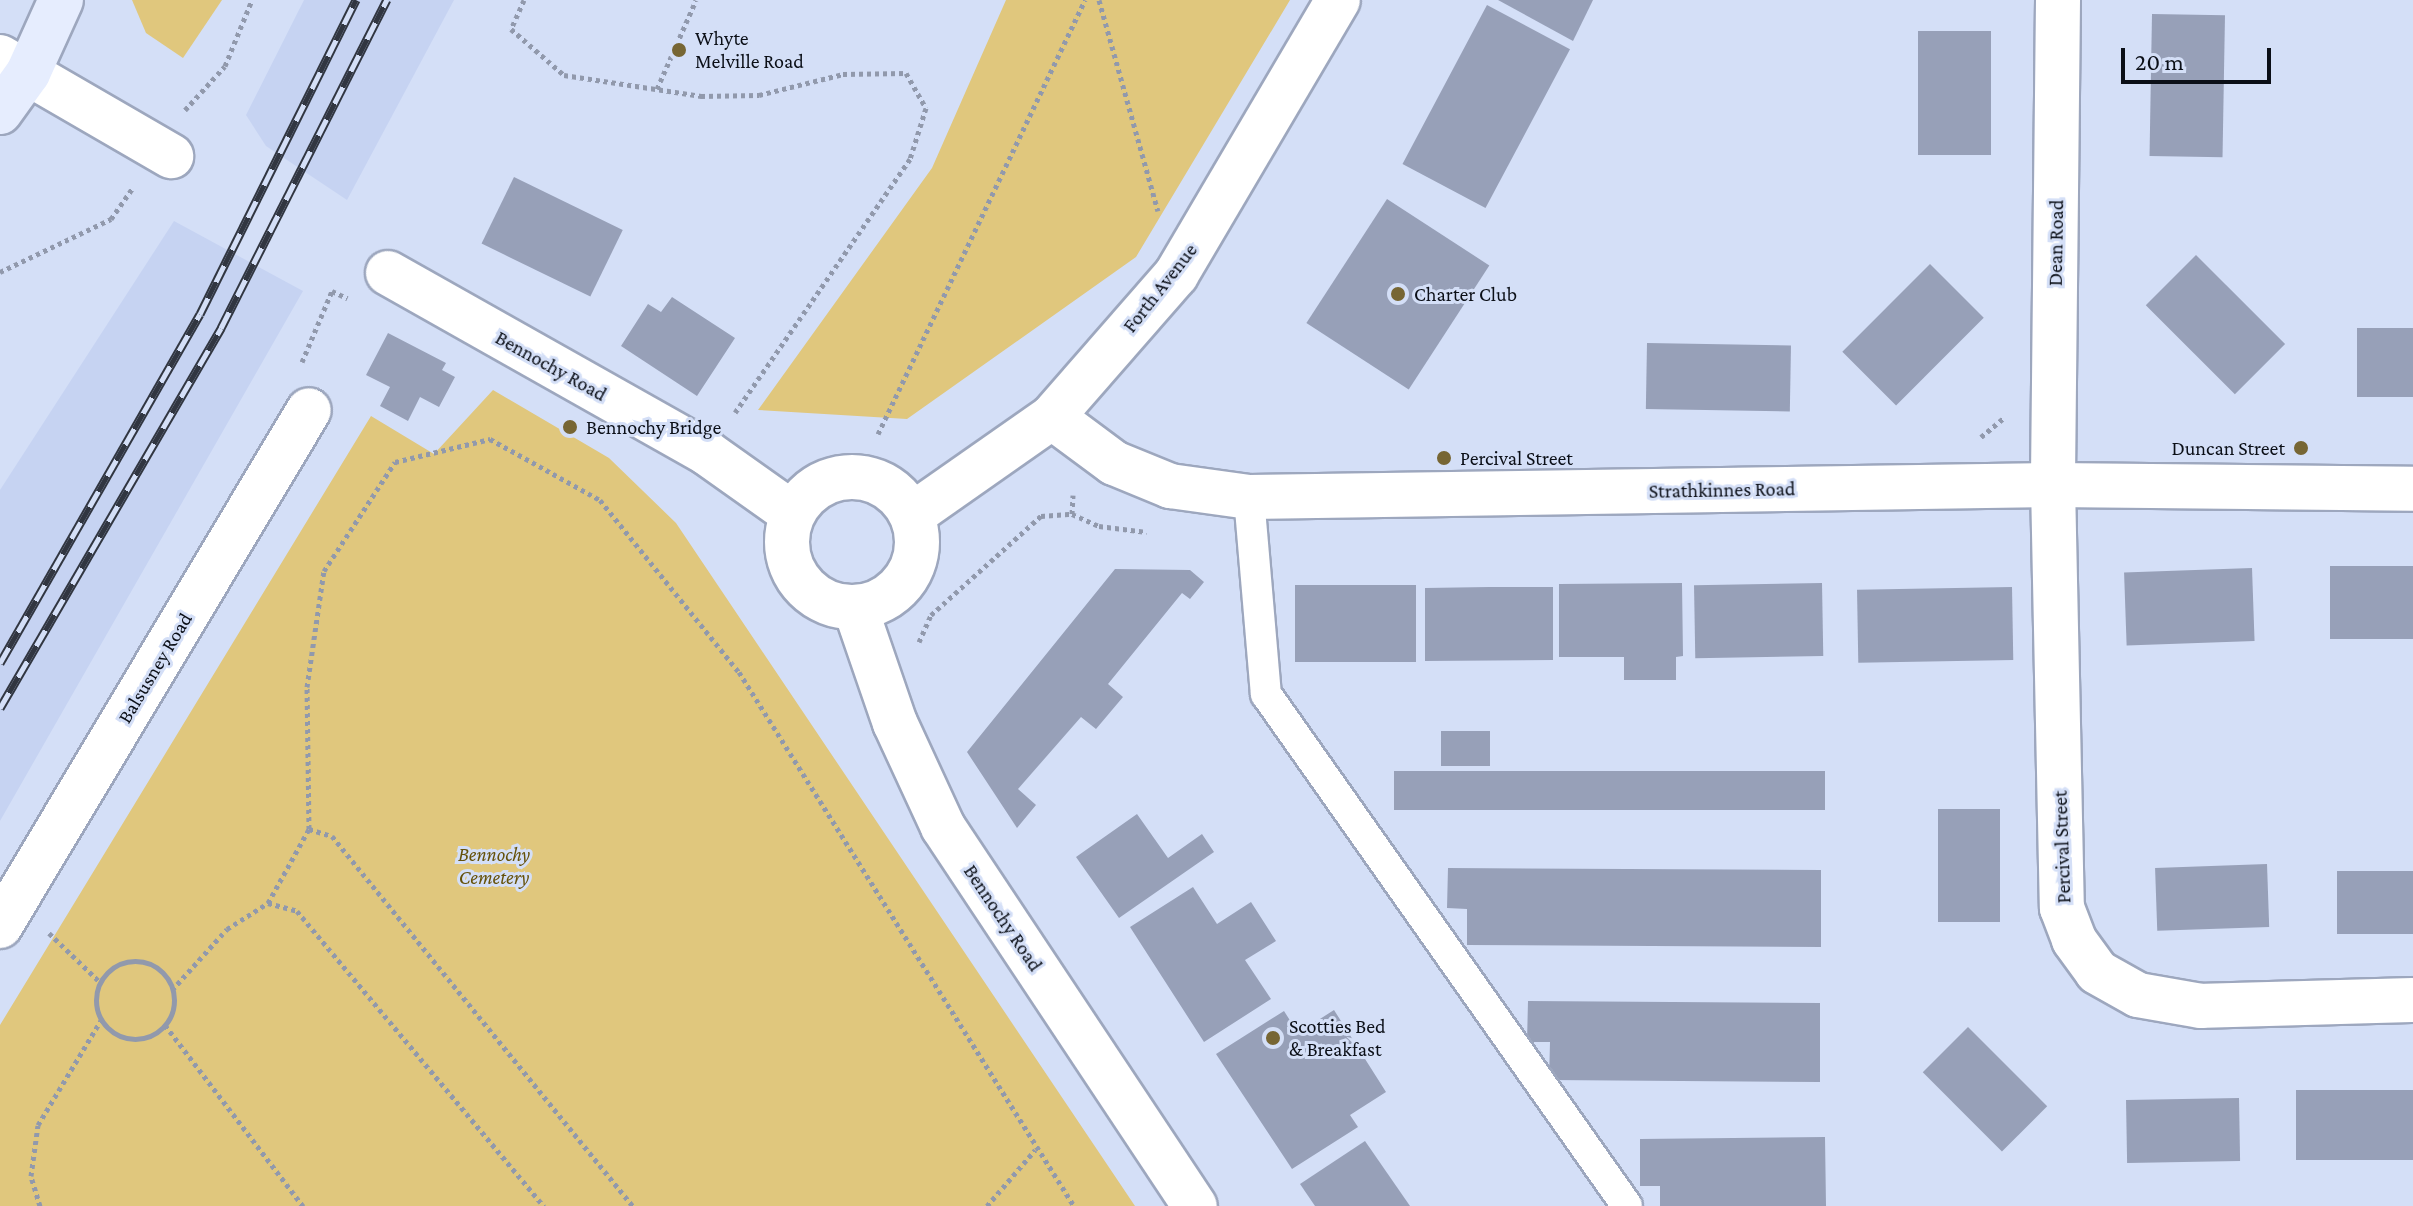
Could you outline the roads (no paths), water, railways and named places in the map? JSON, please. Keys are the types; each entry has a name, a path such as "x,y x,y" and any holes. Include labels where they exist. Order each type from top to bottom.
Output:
{"main road":[{"path":"0,112 14,65 61,0"}],"street":[{"name":"Forth Avenue","path":"912,515 1052,417 1176,275 1338,0"},
{"name":"Dean Road","path":"2053,485 2058,0"},
{"path":"14,65 154,161"},
{"name":"Bennochy Road","path":"388,273 707,453 793,514"},
{"name":"Balsusney Road","path":"7,914 309,410"},
{"name":"Strathkinnes Road","path":"1052,417 1114,463 1170,486 1249,497 2053,485 2413,489"},
{"path":"861,477 891,489 912,515 918,546 908,576 886,598 855,607 818,598 793,570 787,552 793,514 820,485 861,477"},
{"name":"Percival Street","path":"2053,485 2062,908 2074,940 2097,972 2138,995 2201,1006 2413,1000"},
{"name":"Bennochy Road","path":"855,607 895,723 943,827 1195,1206"}],"lane":[{"path":"1249,497 1266,694 1627,1206"}],"railway":[{"path":"0,663 200,314 356,0"},
{"path":"0,708 221,328 387,0"}],"place":[{"name":"Whyte Melville Road","path":"679,50"},
{"name":"Charter Club","path":"1398,294"},
{"name":"Bennochy Bridge","path":"570,427"},
{"name":"Duncan Street","path":"2301,448"},
{"name":"Percival Street","path":"1444,458"},
{"name":"Scotties Bed & Breakfast","path":"1273,1038"}],"park label":[{"name":"Bennochy Cemetery","path":"494,866"}]}
